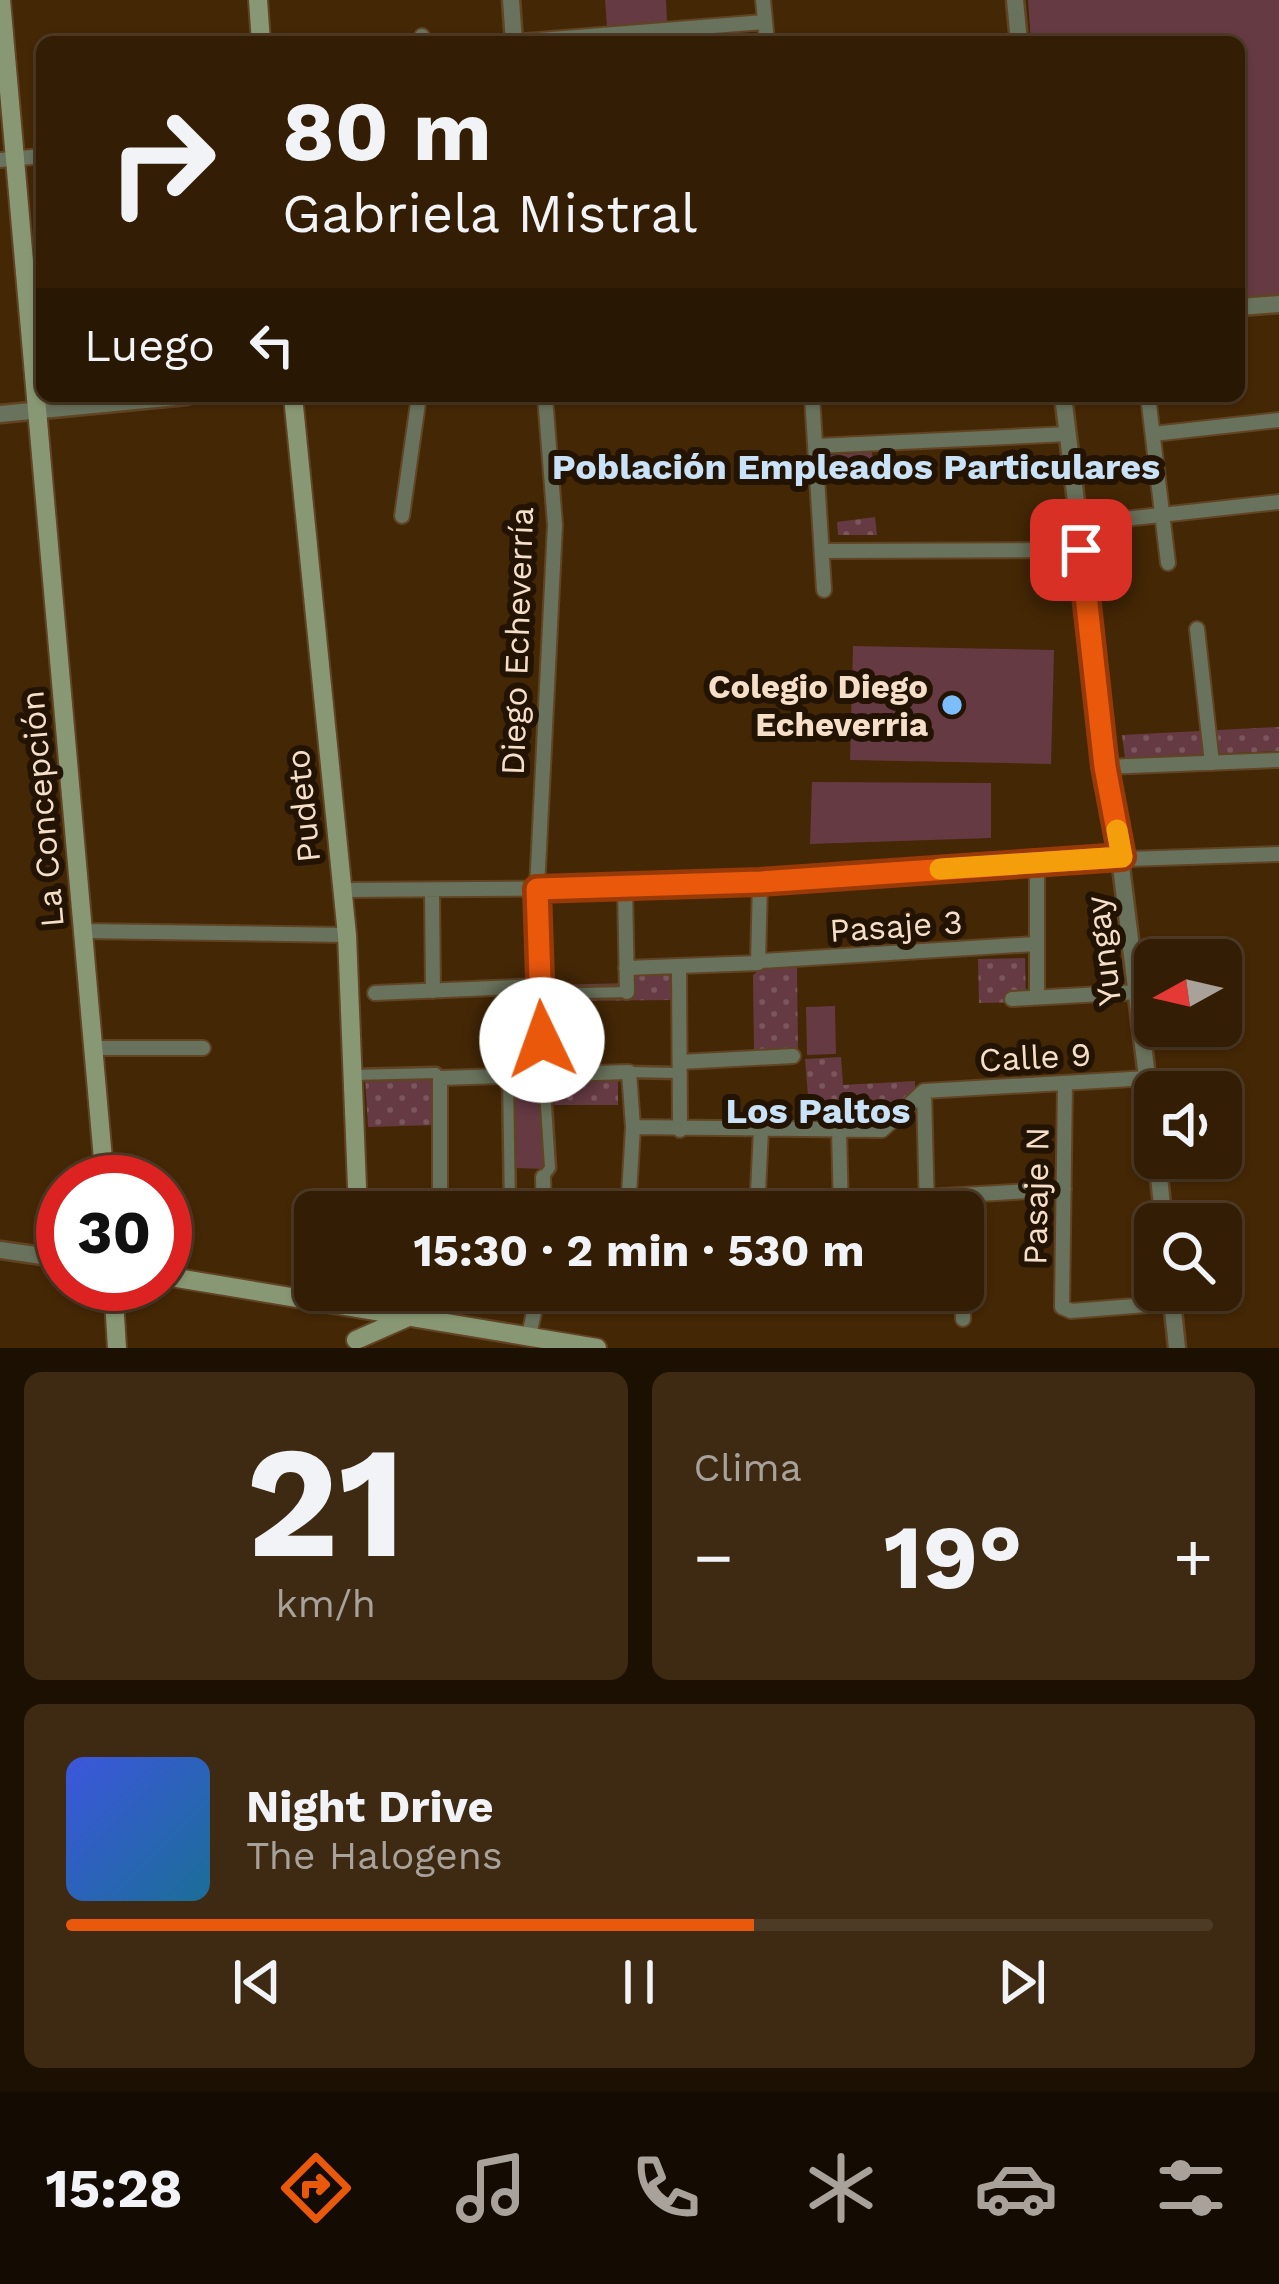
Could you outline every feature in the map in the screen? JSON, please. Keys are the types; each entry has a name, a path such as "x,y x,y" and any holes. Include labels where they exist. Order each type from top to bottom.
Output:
{"main road":[{"name":"La Concepción","path":"1,0 7,159 37,411 103,1155"},
{"path":"257,0 260,36"},
{"name":"Pudeto","path":"294,402 347,935 357,1191"},
{"path":"192,1279 294,1291"},
{"path":"115,1311 117,1348"},
{"path":"354,1344 360,1311"},
{"path":"399,1311 597,1348"},
{"path":"354,1344 414,1316"}],"street":[{"path":"511,0 514,36"},
{"path":"763,0 766,36"},
{"path":"1015,0 1018,36"},
{"path":"589,36 765,22"},
{"path":"1245,307 1279,304"},
{"path":"0,414 127,402"},
{"path":"402,516 418,402"},
{"name":"Diego Echeverría","path":"544,1074 537,889 555,525 545,402"},
{"path":"813,402 824,590"},
{"name":"Yungay","path":"1065,402 1105,767 1134,958"},
{"path":"1149,402 1168,563"},
{"path":"1153,434 1279,420"},
{"path":"817,446 1068,434"},
{"path":"1078,524 1279,502"},
{"path":"823,551 1081,550"},
{"path":"1197,629 1212,763"},
{"path":"1105,767 1279,760"},
{"path":"342,890 625,888 1122,857 1279,854"},
{"path":"1037,862 1037,998"},
{"path":"758,963 760,882"},
{"path":"349,994 626,992 625,888"},
{"path":"432,890 433,991"},
{"path":"82,931 347,935"},
{"name":"Pasaje 3","path":"626,968 1035,944"},
{"path":"679,968 680,1130"},
{"path":"1012,998 1134,992"},
{"path":"95,1048 203,1048"},
{"path":"440,1078 629,1072 793,1056"},
{"path":"629,1072 633,1127 629,1191"},
{"path":"352,1075 436,1073 440,1078 437,1191"},
{"path":"543,1191 543,1178 550,1168 544,1074"},
{"path":"508,1075 510,1191"},
{"name":"Calle 9","path":"925,1091 1134,1079"},
{"name":"Pasaje N","path":"1065,1083 1060,1304 1065,1310 1134,1302"},
{"path":"633,1127 891,1127 925,1091"},
{"path":"925,1091 927,1191"},
{"path":"839,1129 840,1191"},
{"path":"758,1191 761,1130"},
{"path":"984,1198 1064,1189"},
{"path":"0,1250 36,1255"},
{"path":"529,1335 534,1311"},
{"path":"963,1311 963,1319"},
{"path":"1173,1311 1177,1348"}],"shaded area":[{"path":"605,0 666,0 667,22 607,27"},
{"path":"1028,0 1279,0 1279,294 1245,297 1245,36 1031,36"},
{"path":"872,452 873,465 830,469 828,455"},
{"path":"875,517 877,535 838,535 837,522"},
{"name":"Colegio Diego Echeverria","path":"853,646 1054,650 1051,764 850,760"},
{"path":"1279,727 1279,751 1125,758 1122,735"},
{"path":"812,782 991,783 991,838 810,844"},
{"path":"1025,958 1026,1002 979,1003 978,959"},
{"path":"762,968 797,968 798,1051 754,1052 753,975"},
{"path":"672,972 673,1000 554,1001 554,985 629,983 630,974"},
{"path":"835,1006 836,1054 807,1055 806,1007"},
{"path":"841,1057 843,1085 915,1081 915,1090 878,1120 810,1120 805,1059"},
{"path":"435,1075 434,1125 368,1127 365,1077"},
{"path":"510,1078 545,1080 547,1169 512,1168"},
{"path":"618,1079 618,1105 554,1105 553,1080"}],"slow traffic":[{"path":"940,869 1122,857 1117,830"}],"place":[{"name":"Colegio Diego Echeverria","path":"952,705"}],"district":[{"name":"Población Empleados Particulares","path":"856,467"},
{"name":"Los Paltos","path":"818,1111"}],"route":[{"path":"542,1040 537,889 760,882 1122,857 1105,767 1081,550"}]}
